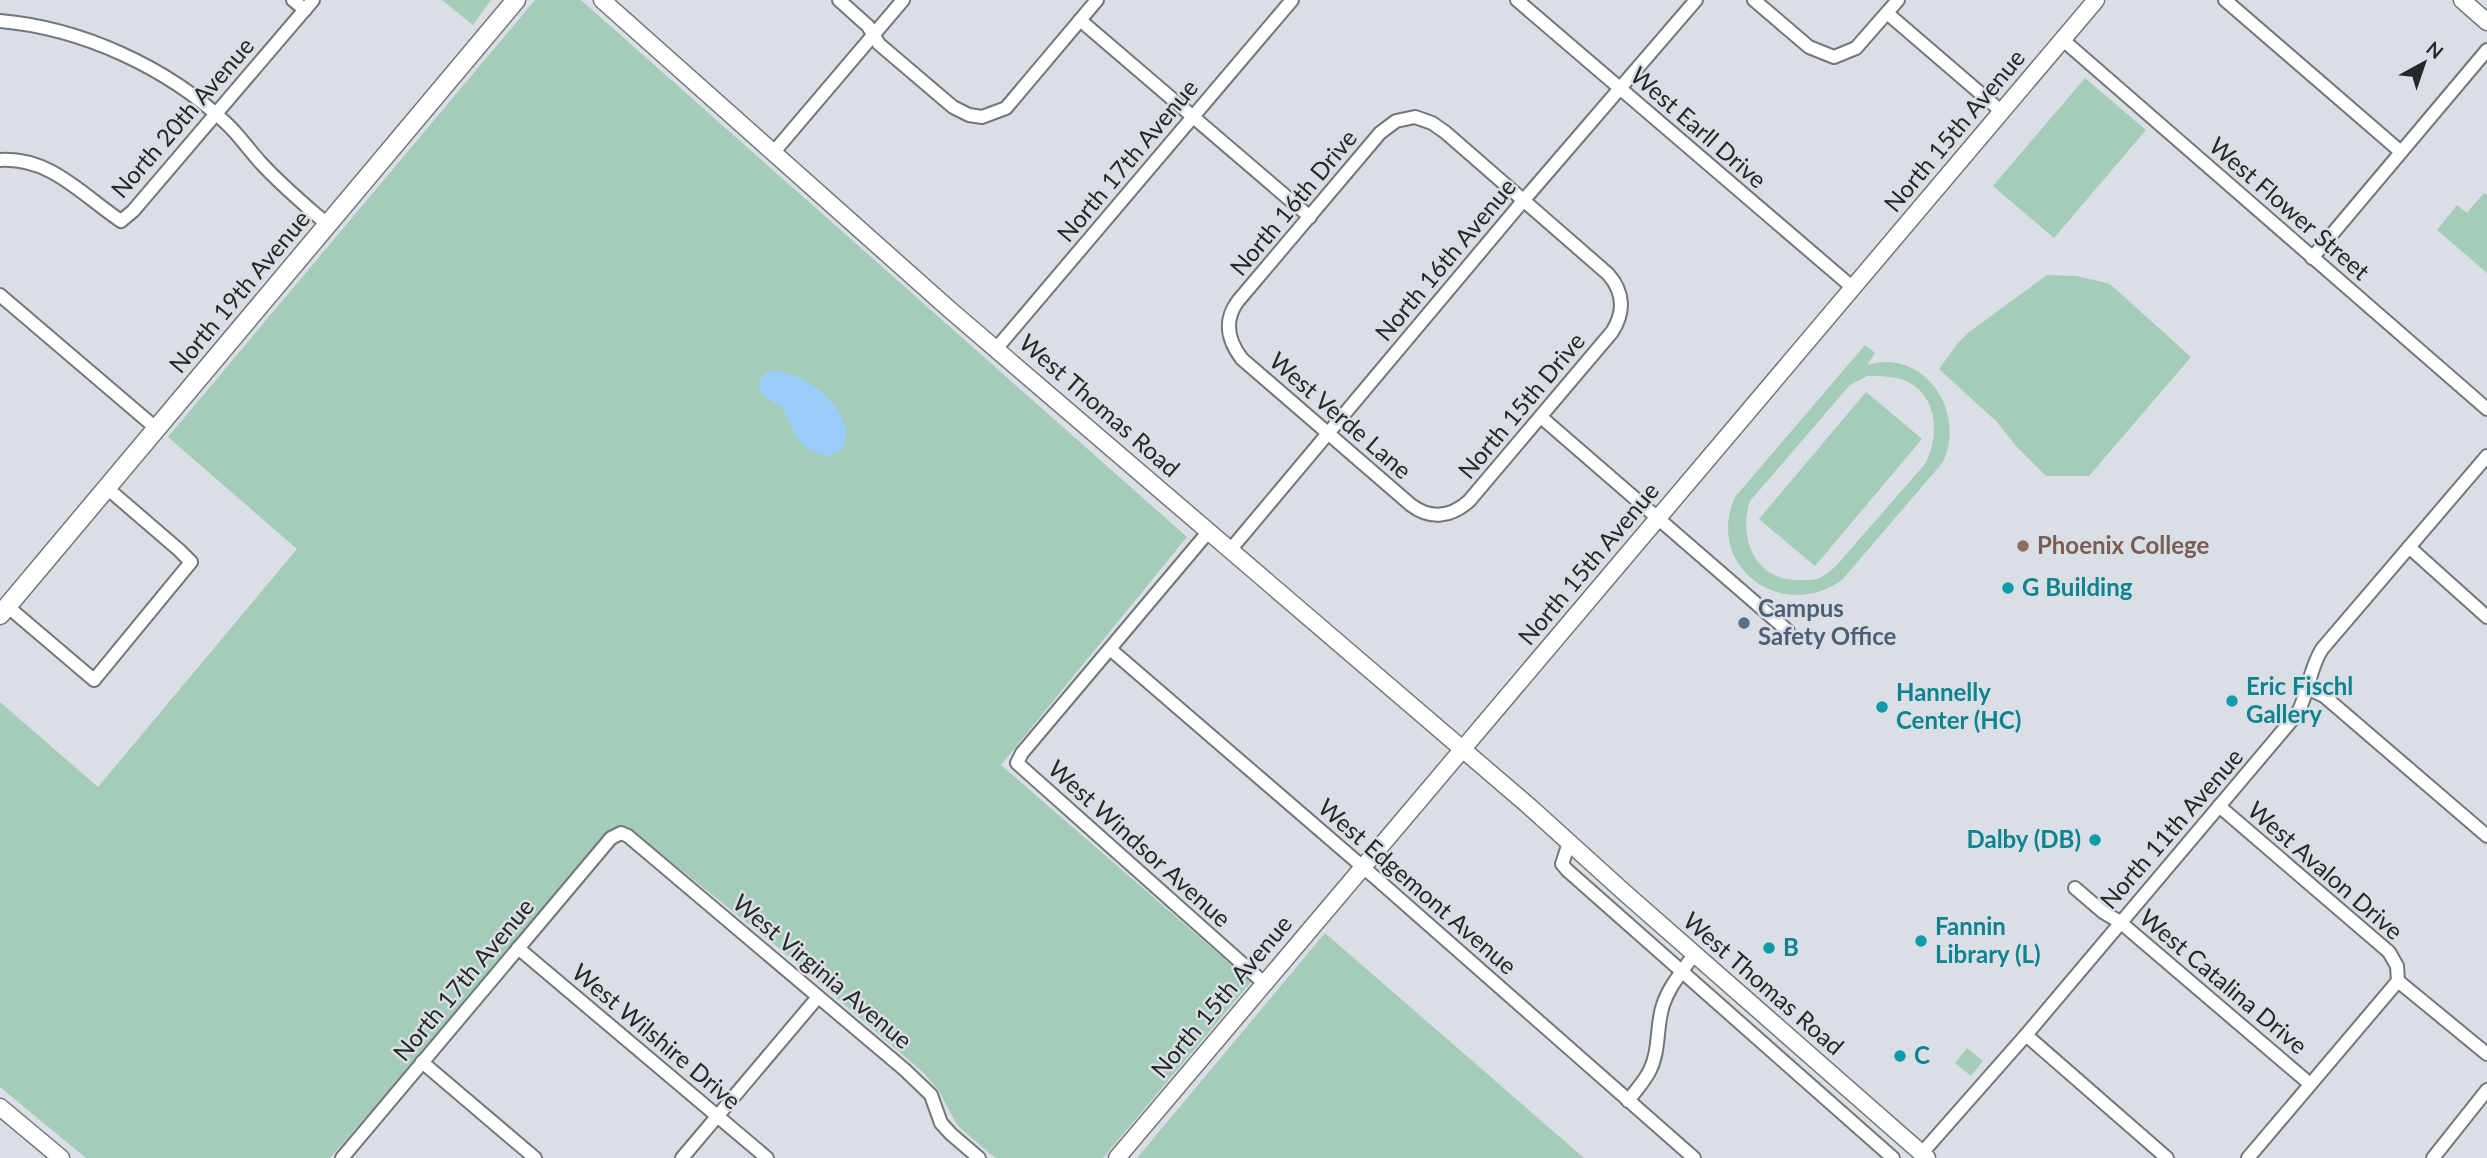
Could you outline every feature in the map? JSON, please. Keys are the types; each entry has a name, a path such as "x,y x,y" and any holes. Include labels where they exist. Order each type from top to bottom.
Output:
{"main road":[{"name":"North 19th Avenue","path":"4,610 516,0"},
{"name":"West Thomas Road","path":"601,0 996,348 1463,750 1925,1156"},
{"name":"North 15th Avenue","path":"1117,1158 2096,0"},
{"path":"2462,0 2487,22"},
{"path":"0,1107 61,1158"}],"street":[{"path":"293,0 309,5"},
{"path":"839,0 868,26 879,44 953,107 969,115 982,117 1006,108 1097,0"},
{"path":"773,153 903,0"},
{"name":"North 17th Avenue","path":"996,348 1292,0"},
{"name":"West Earll Drive","path":"1517,0 1852,287"},
{"name":"North 16th Avenue","path":"1231,549 1522,201 1696,0"},
{"path":"1755,0 1809,47 1834,57 1856,48 1898,0"},
{"path":"2225,0 2401,152"},
{"name":"North 20th Avenue","path":"0,160 13,159 55,171 121,221 133,211 309,5"},
{"path":"1887,13 2001,111"},
{"path":"1080,20 1310,217"},
{"path":"0,21 40,27 97,44 131,58 162,76 215,114 241,138 280,183 328,225"},
{"name":"West Flower Street","path":"2063,40 2487,409"},
{"path":"2312,258 2487,50"},
{"name":"North 16th Drive","path":"1229,336 1228,323 1233,307 1388,125 1396,121 1415,117 1432,122 1522,201"},
{"name":"North 15th Drive","path":"1435,515 1455,511 1469,500 1612,332 1620,318 1622,303 1619,289 1608,274 1522,201"},
{"path":"0,296 157,429"},
{"name":"West Verde Lane","path":"1229,336 1242,359 1411,505 1435,515"},
{"path":"1541,417 1788,631"},
{"name":"North 11th Avenue","path":"1925,1156 2297,714 2315,660 2322,649 2487,456"},
{"path":"4,610 94,680 191,562 107,488"},
{"path":"1111,649 1209,531"},
{"path":"2409,547 2487,617"},
{"name":"West Windsor Avenue","path":"1111,649 1022,753 1017,763 1264,983"},
{"name":"West Edgemont Avenue","path":"1111,649 1693,1158"},
{"path":"2307,688 2324,696 2487,836"},
{"name":"West Avalon Drive","path":"2219,806 2389,952 2397,966 2398,981 2487,1054"},
{"name":"North 17th Avenue","path":"342,1158 611,838 621,833"},
{"name":"West Virginia Avenue","path":"621,833 628,836 921,1084 931,1095 941,1123 979,1158"},
{"name":"West Thomas Road","path":"1569,843 1562,864 1567,870 1893,1158"},
{"name":"West Catalina Drive","path":"2075,888 2103,912 2120,922 2310,1084"},
{"name":"West Wilshire Drive","path":"518,948 767,1158"},
{"path":"1628,1101 1650,1070 1663,1004 1694,954"},
{"path":"2248,1158 2398,981"},
{"path":"681,1158 818,997"},
{"path":"2026,1035 2167,1158"},
{"path":"422,1062 535,1158"},
{"path":"2433,1158 2487,1090"}],"green space":[{"path":"442,0 491,0 473,25"},
{"path":"535,0 581,0 1187,537 1001,765 1251,982 1103,1158 995,1158 957,1125 939,1091 924,1073 774,944 631,830 617,827 330,1158 86,1158 0,1087 0,702 98,787 297,549 168,437"},
{"path":"2085,78 2146,130 2054,238 1993,186"},
{"path":"2484,193 2487,195 2487,273 2437,230 2457,205 2467,213"},
{"path":"2047,275 2077,276 2110,284 2191,357 2089,476 2046,476 1997,422 1939,369 1968,333"},
{"path":"1865,345 1875,353 1867,365 1888,362 1906,366 1922,375 1935,388 1945,405 1949,443 1943,462 1842,580 1819,592 1796,595 1774,591 1754,580 1739,565 1730,545 1728,522 1735,497","holes":["1867,376 1892,377 1906,381 1917,387 1925,396 1930,406 1934,430 1933,442 1925,464 1827,574 1820,578 1797,580 1770,573 1753,554 1748,541 1746,528 1750,501 1850,385"]},
{"path":"1866,392 1922,439 1815,566 1759,519"},
{"path":"1325,933 1584,1158 1137,1158"},
{"path":"1967,1048 1983,1061 1971,1076 1955,1063"}],"water":[{"path":"769,371 798,377 826,396 837,408 844,422 846,436 842,450 828,456 803,444 781,406 761,392 759,382"}],"place":[{"name":"Phoenix College","path":"2023,546"},
{"name":"G Building","path":"2008,588"},
{"name":"Campus Safety Office","path":"1744,623"},
{"name":"Eric Fischl Gallery","path":"2232,701"},
{"name":"Hannelly Center (HC)","path":"1882,707"},
{"name":"Dalby (DB)","path":"2095,840"},
{"name":"Fannin Library (L)","path":"1921,941"},
{"name":"B","path":"1769,948"},
{"name":"C","path":"1900,1056"}]}
